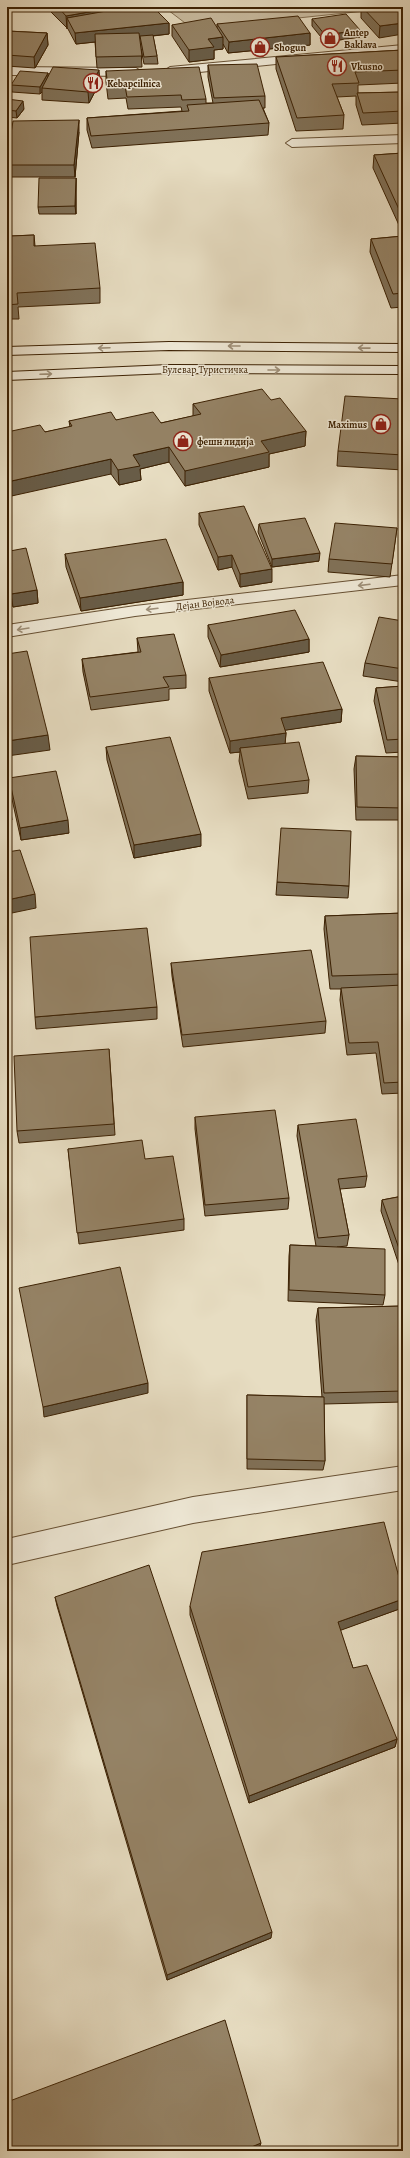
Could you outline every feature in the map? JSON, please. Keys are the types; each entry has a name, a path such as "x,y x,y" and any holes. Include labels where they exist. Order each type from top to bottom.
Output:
{"street":[{"path":"7,72 90,73 155,71 403,48"},
{"path":"292,143 403,139"},
{"name":"Булевар Туристичка","path":"7,351 169,346 403,348"},
{"name":"Булевар Туристичка","path":"7,376 169,369 403,370"},
{"name":"Дејан Војвода","path":"7,632 135,611 403,580"},
{"path":"7,1552 193,1510 403,1478"}],"shaded area":[{"path":"164,7 403,7 193,29"}],"building":[{"path":"58,7 117,7 66,16"},
{"path":"129,7 153,7 169,23 75,33 67,18"},
{"path":"362,7 403,7 403,23 380,26"},
{"path":"346,14 360,30 325,35 312,19"},
{"path":"298,16 310,33 229,42 217,24"},
{"path":"211,18 223,37 208,39 214,47 189,50 172,25"},
{"path":"7,31 47,33 34,57 7,55"},
{"path":"139,33 142,56 96,57 95,34"},
{"path":"153,35 157,56 144,57 140,36"},
{"path":"403,50 403,70 355,72 359,83 332,84 344,115 297,118 276,57"},
{"path":"257,64 265,96 214,98 208,65"},
{"path":"53,67 99,70 88,92 42,88"},
{"path":"199,67 206,99 182,100 181,95 127,97 125,86 108,87 106,71"},
{"path":"20,71 48,73 40,87 11,85"},
{"path":"7,72 11,72 7,79"},
{"path":"403,92 403,111 363,113 357,93"},
{"path":"7,99 23,101 16,111 7,110"},
{"path":"259,100 269,123 91,136 87,118 189,111 187,105"},
{"path":"79,120 74,165 7,165 13,121"},
{"path":"403,153 403,218 374,155"},
{"path":"39,178 76,178 75,206 38,207"},
{"path":"7,229 11,229 11,236 34,235 34,246 95,243 100,288 17,293 18,304 7,305"},
{"path":"403,236 403,293 393,294 371,239"},
{"path":"262,389 271,400 280,398 306,431 261,441 269,452 185,471 169,447 133,455 140,466 118,470 111,459 7,482 7,432 40,425 45,432 72,426 69,421 111,412 116,420 153,412 161,423 201,414 193,404"},
{"path":"345,396 403,399 403,455 338,451"},
{"path":"244,506 272,569 240,574 232,555 218,557 199,513"},
{"path":"305,518 320,553 272,559 259,524"},
{"path":"335,523 397,528 392,564 329,559"},
{"path":"166,539 183,582 80,598 65,554"},
{"path":"7,540 10,551 26,548 37,590 11,594 10,587 7,587"},
{"path":"295,610 309,639 221,655 208,625"},
{"path":"379,617 403,621 403,669 365,663"},
{"path":"174,634 186,675 163,677 169,687 90,697 82,659 141,652 137,638"},
{"path":"27,651 48,735 7,741 7,654"},
{"path":"323,662 342,709 281,718 286,733 230,741 209,678"},
{"path":"403,686 403,739 387,740 376,688"},
{"path":"170,737 201,834 134,845 106,747"},
{"path":"299,742 309,780 248,787 240,748"},
{"path":"356,756 403,757 403,808 357,807"},
{"path":"56,771 68,820 20,828 9,778"},
{"path":"7,793 10,805 7,805"},
{"path":"281,828 351,831 349,886 277,882"},
{"path":"20,850 35,894 7,900 7,852"},
{"path":"403,913 403,974 332,976 325,916"},
{"path":"147,928 157,1007 35,1017 30,937"},
{"path":"311,950 326,1021 182,1035 171,963"},
{"path":"403,985 403,1082 384,1083 378,1042 349,1043 341,988"},
{"path":"109,1049 114,1124 17,1131 14,1056"},
{"path":"275,1110 289,1198 205,1205 195,1117"},
{"path":"356,1119 367,1176 338,1179 349,1235 318,1238 298,1125"},
{"path":"142,1140 145,1159 173,1156 184,1219 77,1233 68,1149"},
{"path":"403,1196 403,1260 382,1200"},
{"path":"290,1245 385,1249 385,1295 289,1290"},
{"path":"120,1267 148,1383 43,1407 19,1288"},
{"path":"403,1306 403,1391 324,1393 318,1308"},
{"path":"247,1395 324,1397 325,1461 247,1459"},
{"path":"384,1522 403,1592 403,1599 338,1622 353,1668 367,1665 397,1739 249,1796 190,1606 202,1552"},
{"path":"149,1565 272,1932 167,1975 55,1597"},
{"path":"225,2020 261,2143 242,2151 7,2151 7,2102"}],"place":[{"name":"Antep Baklava","path":"330,38"},
{"name":"Shogun","path":"260,47"},
{"name":"Vkusno","path":"337,66"},
{"name":"Kebapcilnica","path":"93,83"},
{"name":"Maximus","path":"381,424"},
{"name":"фешн лидија","path":"183,441"}]}
